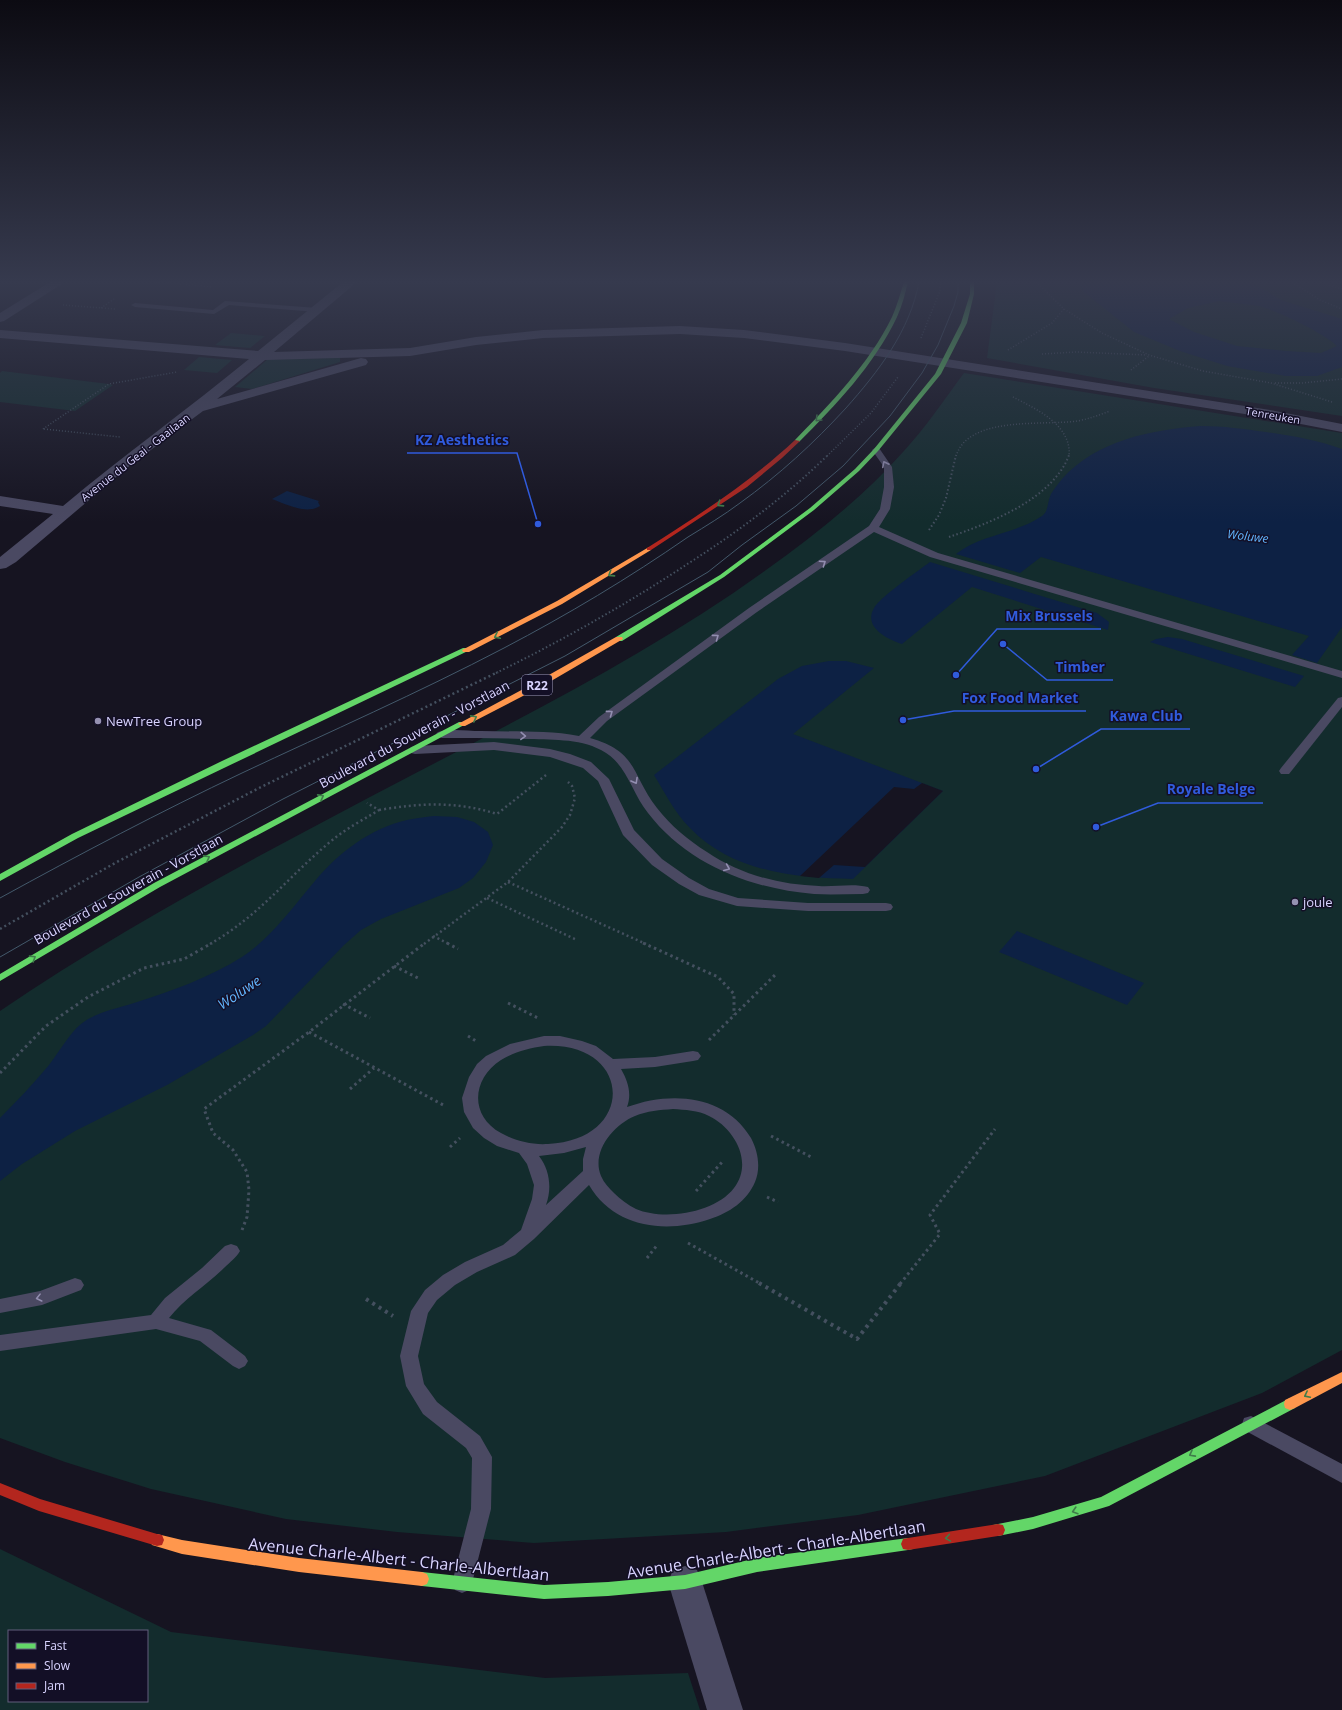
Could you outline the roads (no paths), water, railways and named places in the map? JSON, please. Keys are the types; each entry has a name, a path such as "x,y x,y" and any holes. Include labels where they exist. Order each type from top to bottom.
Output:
{"main road":[{"path":"0,878 75,836 225,763 512,629 606,577 736,493 782,456 830,408 867,362"},
{"name":"Boulevard du Souverain - Vorstlaan","path":"0,978 157,885 580,662 722,576 812,509 857,470 876,450 935,379 944,362"},
{"name":"Avenue Charle-Albert - Charle-Albertlaan","path":"0,1489 39,1505 182,1547 299,1565 544,1592 608,1589 685,1582 757,1565 863,1551 1032,1523 1104,1502 1342,1377"}],"street":[{"name":"Avenue du Geai - Gaailaan","path":"0,564 10,558 123,464 195,410 254,362"},
{"path":"195,410 347,365 363,362"},
{"name":"Tenreuken","path":"944,362 1270,414 1342,428"},
{"path":"0,501 67,511"},
{"path":"685,1582 725,1710"}],"lane":[{"path":"582,740 603,719 753,610 873,528 885,509 889,487 888,467 876,450"},
{"path":"873,528 934,555 1342,675"},
{"path":"1285,771 1342,700"},
{"path":"442,734 558,736 582,740 600,746 620,756 650,808 668,829 690,848 711,862 744,876 778,885 814,890 863,890"},
{"path":"413,750 494,746 550,753 587,765 604,779 628,832 657,862 684,881 704,892 737,902 808,907 886,907"},
{"path":"606,1127 593,1150 591,1174 607,1199 624,1210 645,1219 668,1222 692,1220 714,1213 731,1201 744,1187 750,1170 750,1153 744,1138 732,1123 715,1112 695,1106 674,1103 652,1105 632,1110 606,1127 590,1138 570,1146 547,1150 525,1149 504,1143 487,1133 476,1120 470,1106 470,1090 477,1075 489,1062 511,1049 524,1044 544,1041 566,1042 585,1047 601,1056 610,1064 614,1068 621,1082 622,1097 617,1112 606,1127"},
{"path":"610,1064 655,1062 693,1056"},
{"path":"525,1149 535,1162 542,1185 540,1199 528,1234"},
{"path":"462,1583 481,1509 482,1457 473,1442 430,1408 415,1386 409,1356 420,1311 431,1295 449,1280 509,1250 528,1234 574,1188 591,1174"},
{"path":"156,1322 171,1303 208,1273 231,1251"},
{"path":"0,1306 42,1298 75,1285"},
{"path":"0,1343 156,1322 205,1335 239,1361"},
{"path":"1251,1424 1342,1474"}],"water":[{"path":"1214,362 1342,362 1342,367 1317,376 1286,376 1227,366"},
{"name":"Woluwe","path":"1201,426 1234,428 1285,435 1342,449 1342,627 1317,663 1292,655 1309,636 1041,557 1020,573 956,554 976,542 1021,527 1042,516 1046,512 1051,494 1062,479 1091,455 1108,446 1144,434 1163,430"},
{"path":"287,491 319,501 320,506 302,509 272,499"},
{"path":"930,562 1097,613 1109,622 1108,630 972,587 902,644 890,639 878,631 874,626 871,615 874,608 891,591"},
{"path":"1168,637 1182,639 1304,676 1295,687 1150,642 1156,639"},
{"path":"829,661 846,661 874,668 793,734 943,791 853,879 809,877 766,870 725,854 707,843 690,828 670,803 654,775 778,679 802,666"},
{"name":"Woluwe","path":"434,816 457,817 474,822 488,832 493,845 486,862 473,878 459,888 381,919 361,930 344,945 266,1026 167,1085 75,1131 22,1164 0,1181 0,1118 43,1072 68,1038 81,1024 93,1016 176,989 229,965 253,949 263,940 281,922 324,871 356,843 368,835 394,824 410,819"},
{"path":"1017,931 1144,983 1127,1005 999,952"}],"tram line":[{"path":"0,898 90,849 181,803 472,665 598,596 721,516 769,481 796,458 834,421 870,380 883,362"},
{"path":"0,957 139,877 283,799 565,656 708,572 742,545 796,506 843,466 890,416 922,373 928,362"}],"place":[{"name":"KZ Aesthetics","path":"538,524"},
{"name":"Timber","path":"1003,644"},
{"name":"Mix Brussels","path":"956,675"},
{"name":"Fox Food Market","path":"903,720"},
{"name":"NewTree Group","path":"98,721"},
{"name":"Kawa Club","path":"1036,769"},
{"name":"Royale Belge","path":"1096,827"},
{"name":"joule","path":"1295,902"}]}
